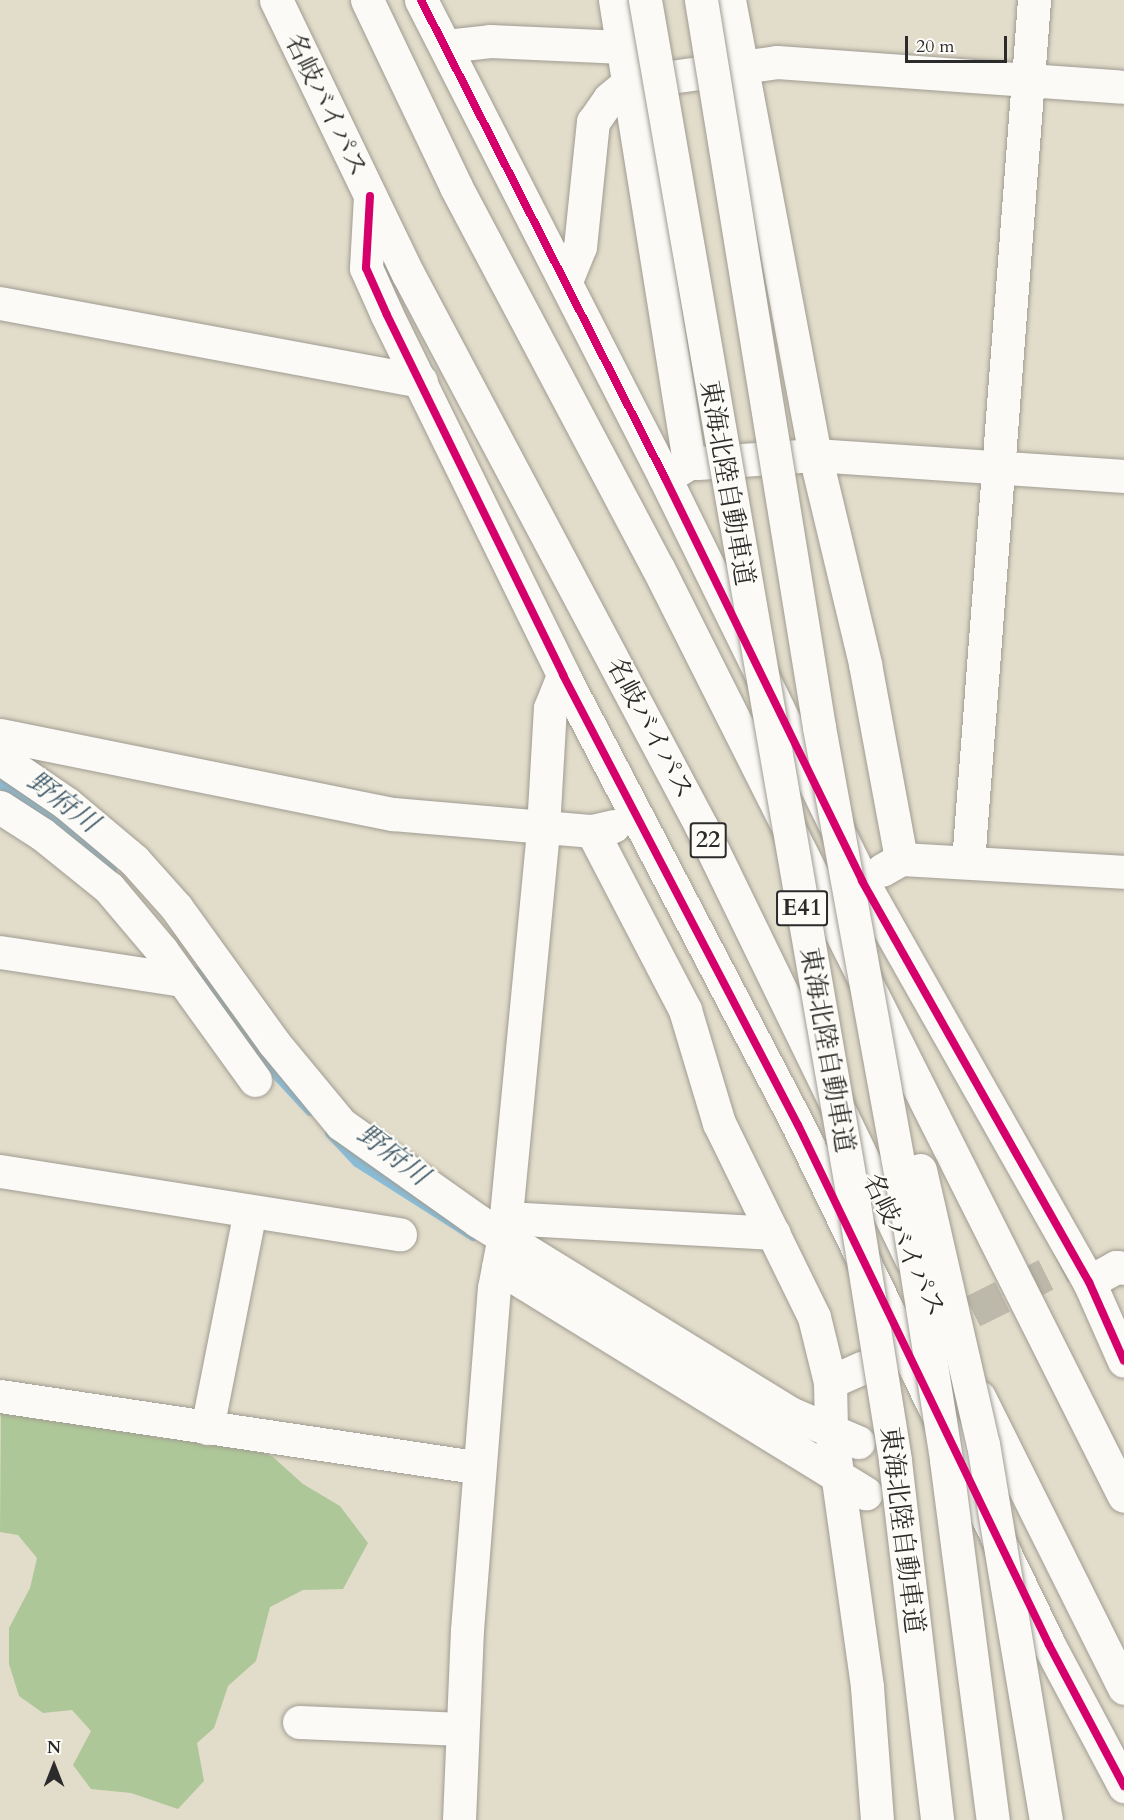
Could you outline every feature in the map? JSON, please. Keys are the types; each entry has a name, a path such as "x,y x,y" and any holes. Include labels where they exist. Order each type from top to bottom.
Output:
{"main road":[{"name":"名岐バイパス","path":"276,0 370,196 702,826 1124,1688"},
{"path":"367,0 456,186 669,589 1124,1496"},
{"path":"421,0 566,281 677,471 862,881 1076,1269 1124,1361"},
{"path":"615,0 628,83 677,471"},
{"name":"東海北陸自動車道","path":"645,0 871,1309 895,1461 938,1820"},
{"name":"東海北陸自動車道","path":"701,0 819,727 905,1200 944,1448 993,1820"},
{"path":"729,0 815,455 865,664 901,860"},
{"path":"968,862 1001,466 1026,78 1034,0"},
{"path":"446,46 490,40 622,47"},
{"path":"566,281 580,247 593,122 609,99 628,83 740,65 777,62 1026,78 1124,87"},
{"path":"370,196 366,268 563,675 798,1125 1044,1634 1124,1786"},
{"path":"0,303 421,381"},
{"path":"677,471 815,455 1124,476"},
{"path":"459,1820 462,1729 479,1468 543,828 550,708 563,675"},
{"path":"819,727 983,1444 1046,1820"},
{"path":"0,735 393,814 592,831 638,820"},
{"path":"0,758 66,802 134,860 176,907 274,1043 341,1124 502,1245 866,1493"},
{"path":"0,807 42,834 109,888 182,980 255,1080"},
{"path":"592,831 685,1010 720,1123 814,1317 844,1436 837,1473 867,1687 877,1820"},
{"path":"862,881 901,860 1124,872"},
{"path":"0,952 182,980"},
{"path":"0,1171 400,1234"},
{"path":"207,1428 250,1210"},
{"path":"502,1245 774,1233"},
{"path":"502,1245 792,1414 844,1436"},
{"path":"1076,1269 1124,1268"},
{"path":"830,1382 863,1367"},
{"path":"0,1396 479,1468"},
{"path":"299,1722 462,1729"}],"green space":[{"path":"1,1400 35,1419 105,1420 157,1438 219,1434 273,1457 303,1484 340,1506 368,1543 343,1589 303,1590 270,1607 256,1661 228,1686 214,1728 197,1743 204,1781 178,1809 131,1793 91,1789 73,1765 91,1731 72,1710 43,1713 19,1696 9,1664 9,1628 30,1588 37,1558 18,1535 0,1532"}],"waterway":[{"name":"野府川","path":"0,783 79,839 112,870"},
{"name":"野府川","path":"196,972 274,1072 310,1111"},
{"name":"野府川","path":"330,1133 357,1162 473,1236"}],"tunnel":[{"path":"929,1333 1063,1266"}],"cycle path":[{"path":"421,0 665,478 862,881 1089,1282 1124,1361"},
{"path":"370,196 366,268 387,315 563,675 798,1125 1049,1645 1124,1786"}]}
